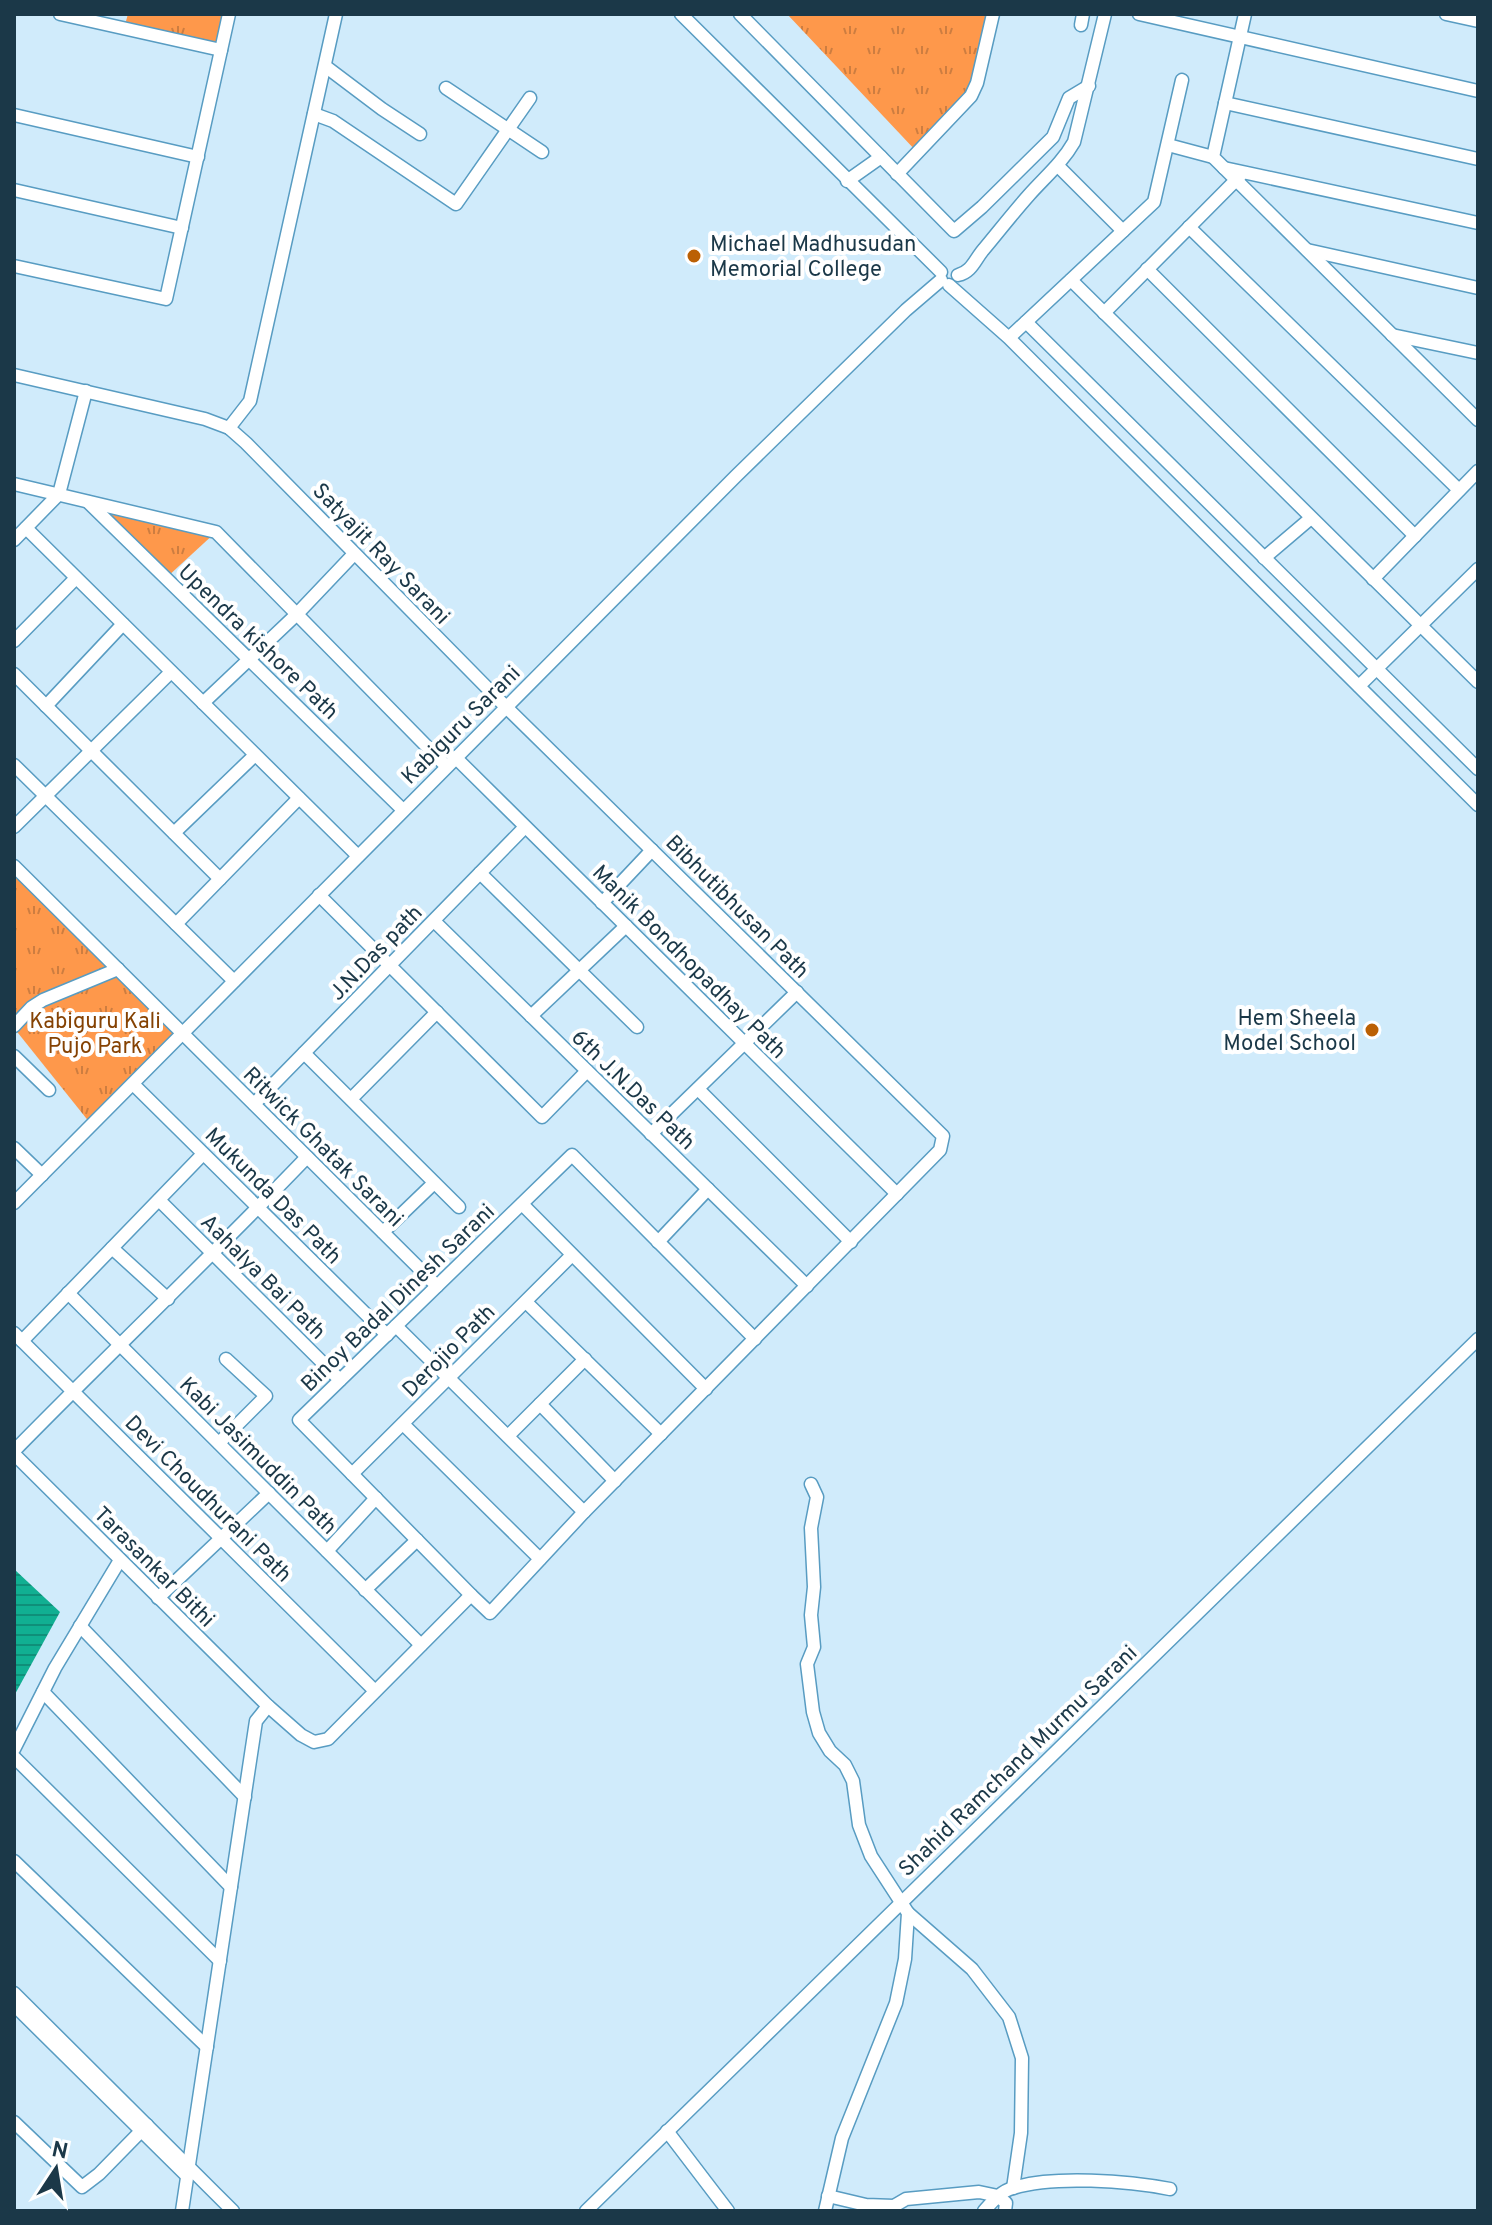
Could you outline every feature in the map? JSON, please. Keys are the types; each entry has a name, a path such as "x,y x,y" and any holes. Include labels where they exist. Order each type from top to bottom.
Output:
{"street":[{"path":"60,14 221,50"},
{"path":"124,28 127,14"},
{"path":"14,266 166,299 229,14"},
{"path":"14,375 205,419 229,428 250,401 336,14"},
{"path":"681,14 847,181 1478,795"},
{"path":"740,14 954,231 1053,137 1069,98 1089,86"},
{"path":"897,174 971,96 977,83 993,14"},
{"name":"Kabiguru Sarani","path":"14,1203 759,453 923,295 936,291 949,277 965,274 972,267 979,254 1058,166 1074,142 1105,14"},
{"path":"1139,14 1478,91"},
{"path":"1213,157 1245,14"},
{"path":"1446,14 1478,21"},
{"path":"325,66 420,134"},
{"path":"1013,334 1154,202 1182,80"},
{"path":"446,88 542,152"},
{"path":"314,114 333,121 456,204 530,98"},
{"path":"1225,103 1478,159"},
{"path":"14,115 198,157"},
{"path":"1168,145 1213,157 1224,168 1241,176 1478,223"},
{"path":"847,181 881,157"},
{"path":"1058,166 1123,231"},
{"path":"1104,313 1241,176"},
{"path":"1241,176 1307,250 1478,420"},
{"path":"14,190 182,228"},
{"path":"1189,227 1459,490"},
{"path":"1307,250 1478,288"},
{"path":"1147,269 1415,536"},
{"path":"949,277 1013,334 1478,805"},
{"path":"1071,280 1478,682"},
{"path":"1026,322 1478,769"},
{"path":"1392,335 1478,353"},
{"path":"14,540 59,494 86,391"},
{"name":"Satyajit Ray Sarani","path":"229,428 505,706"},
{"path":"1373,579 1478,471"},
{"name":"Manik Bondhopadhay Path","path":"14,484 216,532 450,762 525,827 897,1194"},
{"name":"Upendra kishore Path","path":"87,501 403,810"},
{"path":"1264,558 1311,518"},
{"path":"26,528 358,856"},
{"path":"203,703 297,614 354,554"},
{"path":"14,641 76,578"},
{"path":"1361,684 1475,578"},
{"path":"46,706 123,624"},
{"path":"14,827 171,672"},
{"path":"14,674 220,879"},
{"name":"Bibhutibhusan Path","path":"505,706 943,1136 940,1150 897,1194"},
{"path":"174,833 255,755"},
{"path":"14,765 234,981"},
{"path":"176,924 299,798"},
{"name":"J.N.Das path","path":"254,1104 525,827"},
{"path":"602,903 652,850"},
{"name":"Ritwick Ghatak Sarani","path":"14,866 437,1286"},
{"path":"480,873 637,1027"},
{"path":"319,895 542,1117 587,1071"},
{"name":"6th J.N.Das Path","path":"434,921 807,1286"},
{"path":"531,1016 626,926"},
{"path":"14,1026 43,1000 118,969"},
{"path":"651,1134 797,992"},
{"path":"351,1099 437,1012"},
{"path":"304,1053 459,1207"},
{"path":"14,1056 49,1090"},
{"name":"Mukunda Das Path","path":"133,1084 257,1208 449,1378 584,1512"},
{"path":"698,1089 851,1242"},
{"path":"14,1148 42,1175"},
{"path":"18,1337 68,1293 203,1154"},
{"name":"Binoy Badal Dinesh Sarani","path":"471,1595 299,1420 572,1155 755,1339"},
{"path":"14,1453 307,1157"},
{"path":"383,1232 434,1183"},
{"path":"658,1242 708,1189"},
{"path":"182,2211 256,1721 268,1706 301,1735 314,1742 328,1739 471,1595 490,1613 584,1512 897,1194"},
{"name":"Aahalya Bai Path","path":"159,1200 340,1380"},
{"path":"522,1204 706,1389"},
{"path":"112,1248 168,1299"},
{"name":"Derojio Path","path":"352,1474 572,1255"},
{"name":"Kabi Jasimuddin Path","path":"68,1293 421,1645"},
{"path":"526,1302 661,1434"},
{"name":"Devi Choudhurani Path","path":"18,1337 375,1691"},
{"name":"Shahid Ramchand Murmu Sarani","path":"586,2211 904,1907 1478,1339"},
{"path":"219,1443 266,1396 226,1359"},
{"path":"508,1436 585,1359"},
{"path":"540,1404 615,1481"},
{"path":"403,1424 540,1559"},
{"name":"Tarasankar Bithi","path":"14,1453 268,1706"},
{"path":"811,1484 817,1497 811,1528 814,1647 807,1664 807,1679 819,1733 830,1751 845,1765 853,1781 859,1825 888,1886 904,1907 972,1969 1009,2017 1022,2058 1021,2133 1013,2188"},
{"path":"158,1598 269,1493"},
{"path":"327,1551 376,1498"},
{"path":"365,1590 417,1540"},
{"path":"14,1749 80,1626 120,1560"},
{"path":"80,1626 245,1797"},
{"path":"43,1692 231,1887"},
{"path":"14,1757 220,1961"},
{"path":"14,1861 207,2047"},
{"path":"825,2211 842,2138 896,2003 905,1959 904,1907"},
{"path":"14,1993 144,2128"},
{"path":"14,2005 233,2211"},
{"path":"14,2122 82,2187 144,2128"},
{"path":"667,2131 728,2211"},
{"path":"984,2211 998,2196 1013,2188 1052,2183 1127,2181 1170,2189"},
{"path":"828,2196 866,2205 894,2206 906,2199 979,2192 998,2196 1006,2203 1005,2211"}],"green space":[{"path":"128,14 228,14 221,50 124,28"},
{"path":"787,14 990,14 972,92 917,152"},
{"path":"95,505 216,532 166,578"},
{"name":"Kabiguru Kali Pujo Park","path":"14,870 183,1034 90,1123 14,1028"}],"shaded area":[{"path":"14,1569 60,1612 14,1696"}],"place":[{"name":"Michael Madhusudan Memorial College","path":"694,256"},
{"name":"Hem Sheela Model School","path":"1372,1030"}]}
